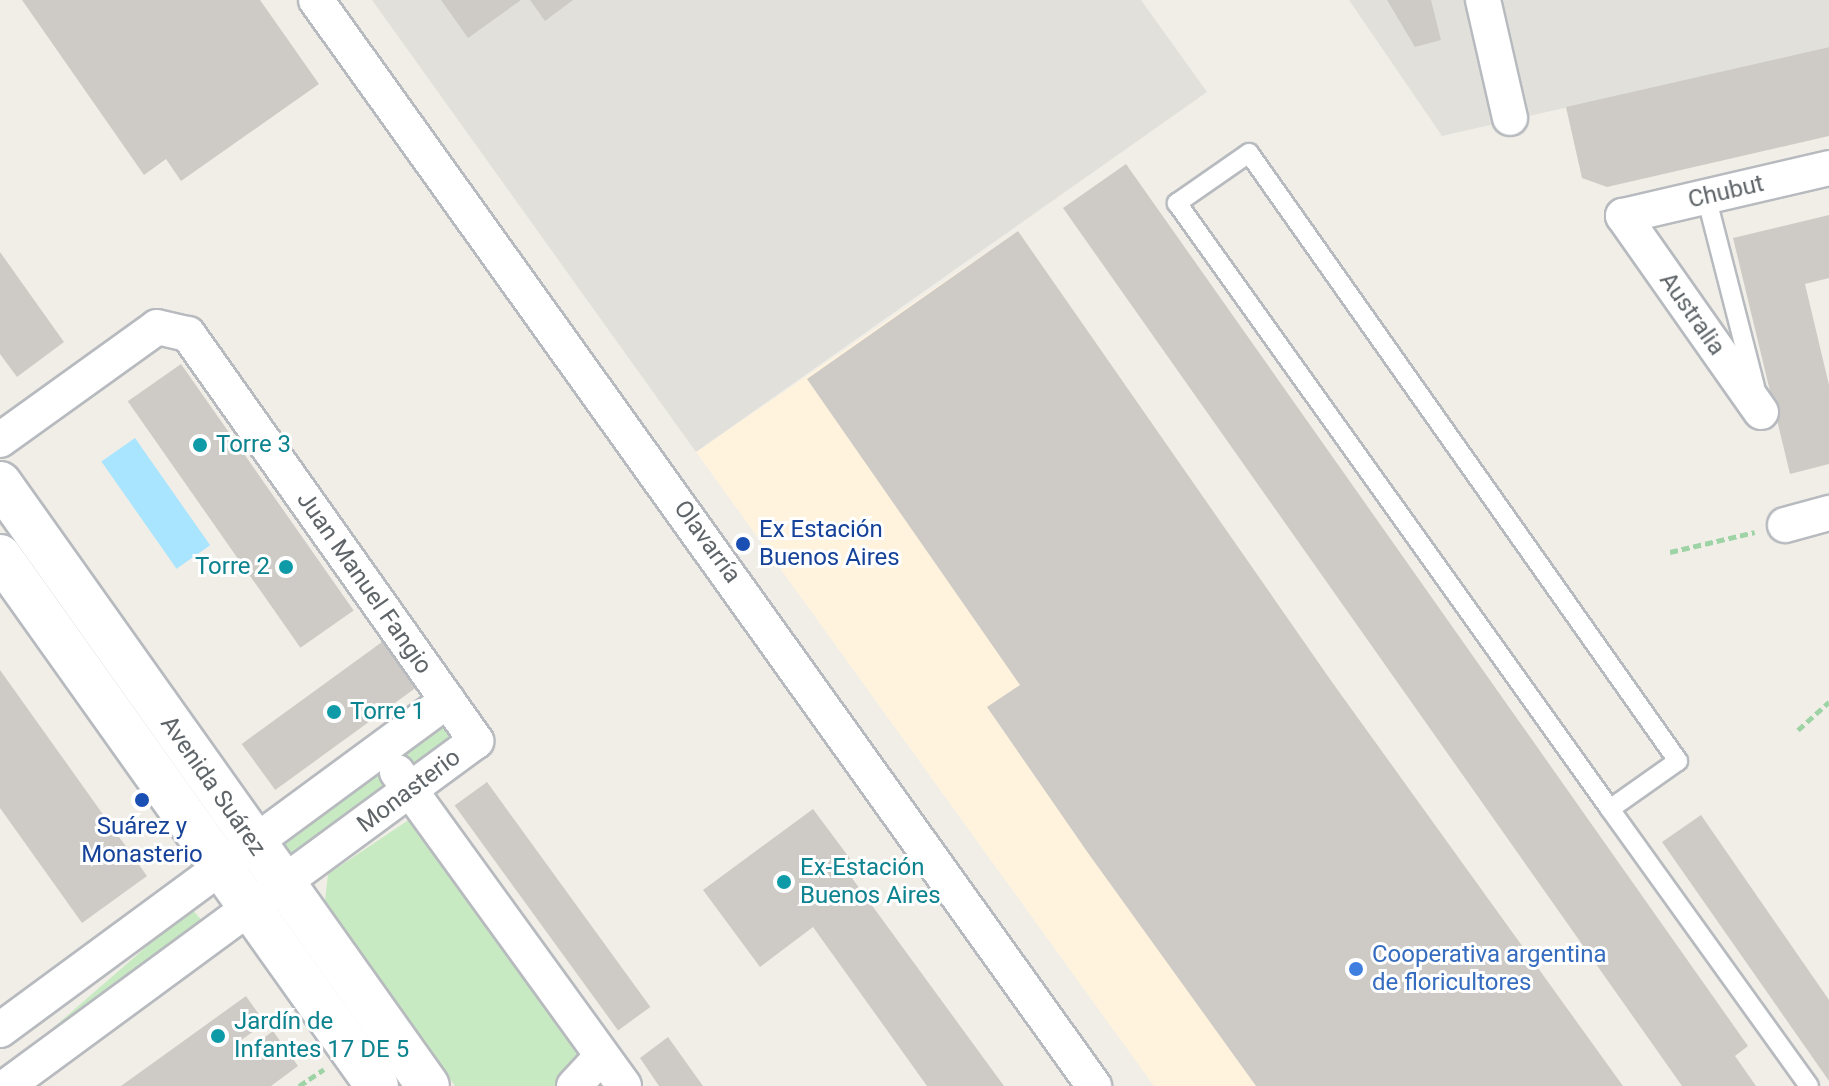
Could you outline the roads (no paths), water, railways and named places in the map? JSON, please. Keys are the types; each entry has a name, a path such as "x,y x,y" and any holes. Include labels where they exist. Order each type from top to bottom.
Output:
{"street":[{"name":"Olavarría","path":"316,0 1094,1086"},
{"path":"1483,0 1510,118"},
{"name":"Chubut","path":"1623,216 1829,168"},
{"name":"Australia","path":"1623,216 1761,412"},
{"name":"Juan Manuel Fangio","path":"0,440 157,327 188,334 448,700"},
{"name":"Avenida Suárez","path":"0,483 267,896 377,1086"},
{"path":"1785,525 1829,513"},
{"name":"Avenida Suárez","path":"0,556 239,854"},
{"name":"Monasterio","path":"0,1030 448,700 476,741 7,1086"},
{"path":"382,751 624,1086"},
{"name":"Avenida Suárez","path":"267,896 428,1086"},
{"path":"574,1086 602,1056"},
{"path":"0,1078 7,1086"}],"lane":[{"path":"1610,809 1678,761 1249,153 1177,203 1610,809 1809,1086"},
{"path":"1706,196 1761,412"}],"water":[{"path":"135,438 210,545 177,569 101,462"}],"place":[{"name":"Torre 3","path":"200,445"},
{"name":"Ex Estación Buenos Aires","path":"743,544"},
{"name":"Torre 2","path":"286,567"},
{"name":"Torre 1","path":"334,712"},
{"name":"Suárez y Monasterio","path":"142,800"},
{"name":"Ex-Estación Buenos Aires","path":"784,882"},
{"name":"Cooperativa argentina de floricultores","path":"1356,969"},
{"name":"Jardín de Infantes 17 DE 5","path":"218,1036"}]}
